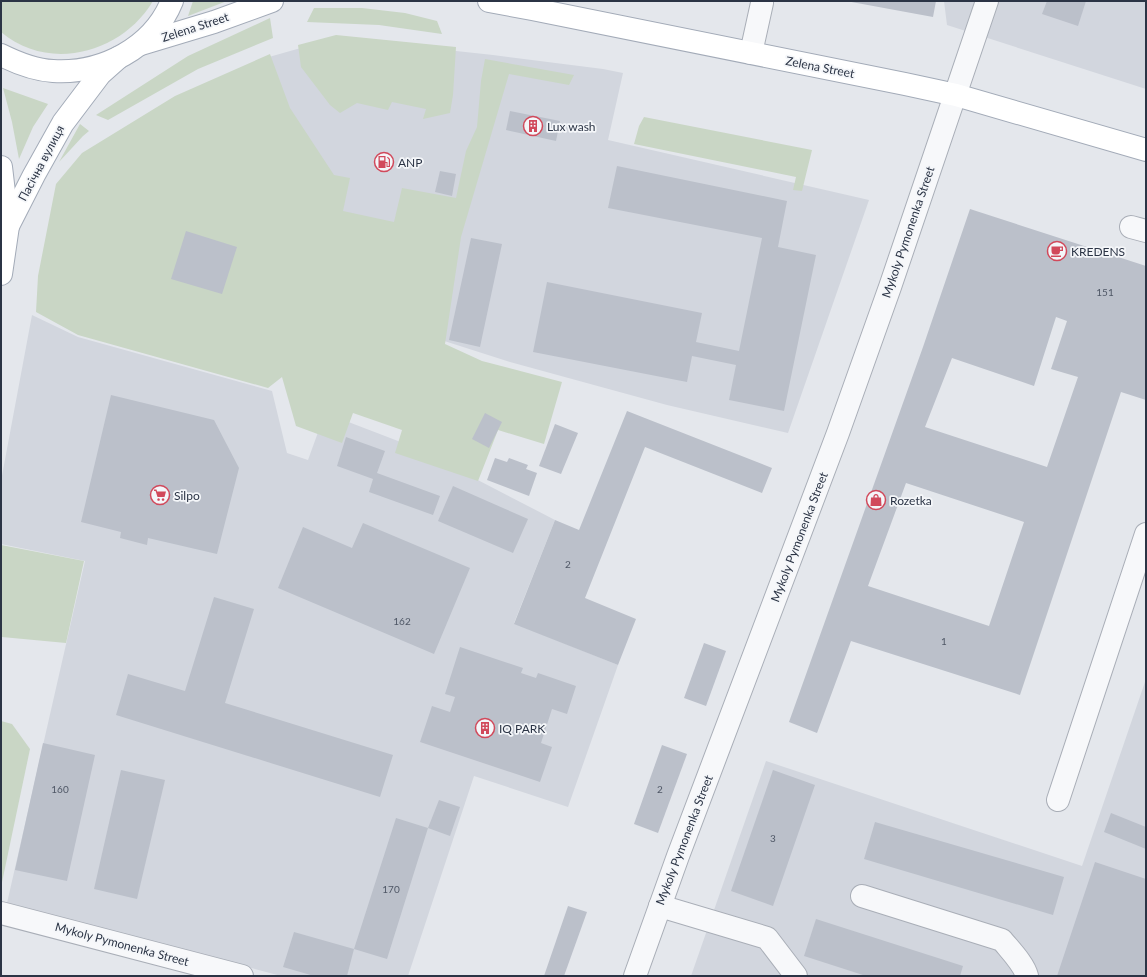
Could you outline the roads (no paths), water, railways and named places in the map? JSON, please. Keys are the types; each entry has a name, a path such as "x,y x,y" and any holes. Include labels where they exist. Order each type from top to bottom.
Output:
{"main road":[{"path":"1,55 33,68 53,71 73,71 93,67 118,58 141,44 165,15 172,1"},
{"name":"Zelena Street","path":"141,44 214,22 272,1"},
{"name":"Zelena Street","path":"490,1 532,5 751,53 956,95 1146,150"},
{"name":"Пасічна вулиця","path":"8,226 63,122 100,74 118,58"},
{"name":"Пасічна вулиця","path":"1,167 8,226"},
{"path":"1,274 8,226"}],"street":[{"name":"Mykoly Pymonenka Street","path":"635,976 838,433 890,287 987,1"},
{"path":"751,53 762,3"},
{"path":"1058,800 1146,534"},
{"path":"862,896 1002,940 1017,958 1028,976"},
{"path":"660,906 767,938 796,976"},
{"name":"Mykoly Pymonenka Street","path":"1,913 242,976"}],"place":[{"name":"Lux wash","path":"533,126"},
{"name":"ANP","path":"384,162"},
{"name":"KREDENS","path":"1057,251"},
{"name":"Silpo","path":"160,495"},
{"name":"Rozetka","path":"876,500"},
{"name":"IQ PARK","path":"485,728"}]}
